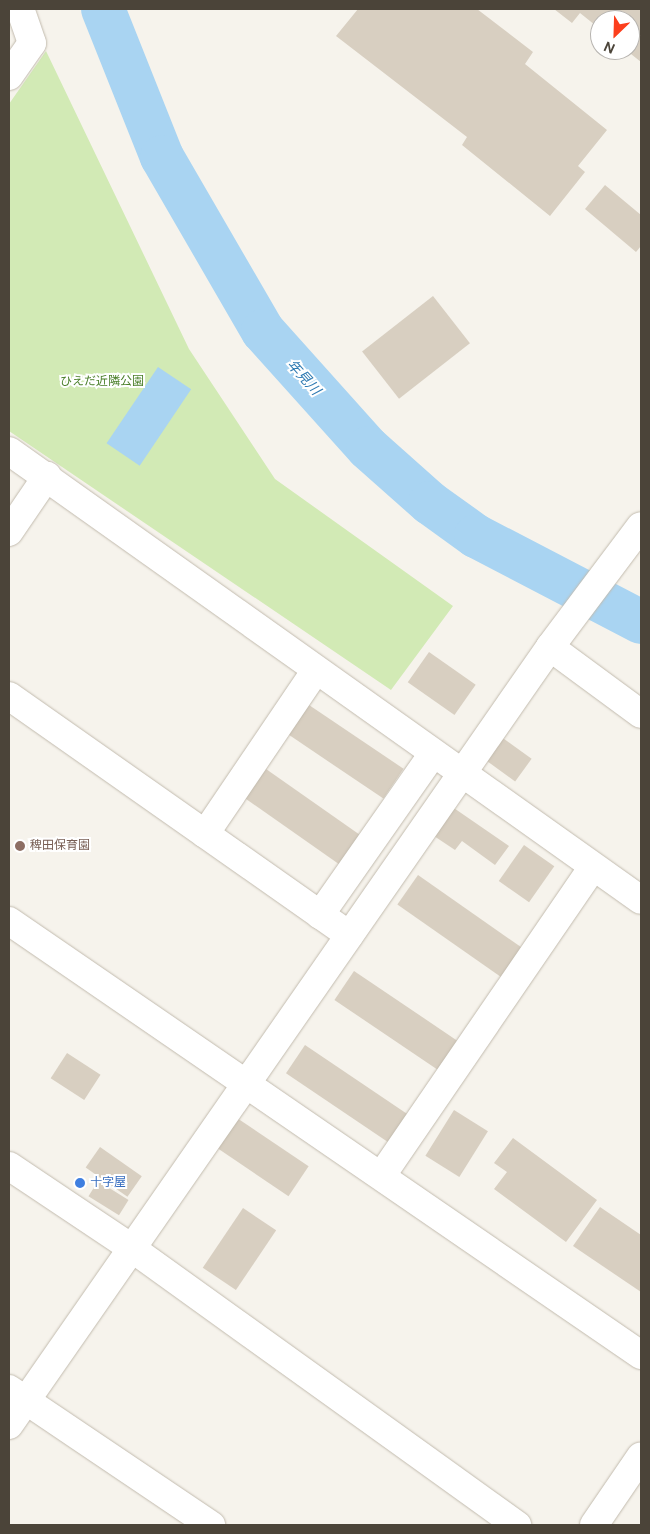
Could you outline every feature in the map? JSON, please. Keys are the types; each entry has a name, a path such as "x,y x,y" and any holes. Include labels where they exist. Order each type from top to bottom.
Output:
{"street":[{"path":"9,76 32,43 20,9"},
{"path":"9,451 47,476 460,775 641,900"},
{"path":"9,532 47,476"},
{"path":"9,1425 17,1395 130,1247 249,1083 349,935 550,647 640,527"},
{"path":"550,647 641,714"},
{"path":"205,834 316,670"},
{"path":"9,696 349,935"},
{"path":"320,915 432,755"},
{"path":"382,1175 593,867"},
{"path":"9,921 249,1083 641,1355"},
{"path":"9,1166 130,1247 517,1525"},
{"path":"17,1395 211,1525"},
{"path":"594,1525 641,1456"}],"green space":[{"name":"ひえだ近隣公園","path":"46,51 189,349 275,479 453,606 391,690 9,431 9,104"}],"water":[{"path":"158,367 191,389 140,466 107,443"}],"building":[{"path":"358,9 477,9 533,52 525,64 607,130 578,166 585,172 550,216 462,145 467,137 336,36"},
{"path":"554,9 641,9 641,62 638,60 640,10 590,10 590,21 580,13 572,23"},
{"path":"605,185 641,215 641,246 636,252 585,209"},
{"path":"433,296 470,343 399,399 362,351"},
{"path":"429,652 476,685 454,715 408,682"},
{"path":"309,705 404,769 383,799 289,735"},
{"path":"496,733 532,759 515,782 480,756"},
{"path":"266,769 359,834 339,864 245,798"},
{"path":"448,804 509,846 495,865 462,841 455,850 428,832"},
{"path":"524,845 554,866 529,902 499,881"},
{"path":"418,875 524,950 504,979 397,904"},
{"path":"354,971 458,1041 438,1070 334,1000"},
{"path":"305,1045 409,1115 390,1144 286,1073"},
{"path":"67,1053 101,1075 84,1100 51,1078"},
{"path":"454,1110 488,1131 459,1177 425,1156"},
{"path":"234,1116 309,1166 288,1196 214,1146"},
{"path":"513,1138 597,1200 566,1242 494,1189 507,1172 494,1163"},
{"path":"100,1147 142,1176 127,1197 86,1167"},
{"path":"98,1181 129,1200 119,1215 88,1196"},
{"path":"600,1207 641,1235 641,1292 573,1246"},
{"path":"243,1208 276,1230 236,1290 203,1268"}],"waterway":[{"name":"年見川","path":"103,9 162,157 263,331 368,448 430,503 476,536 641,622"}],"place":[{"name":"稗田保育園","path":"20,846"},
{"name":"十字屋","path":"80,1183"}]}
